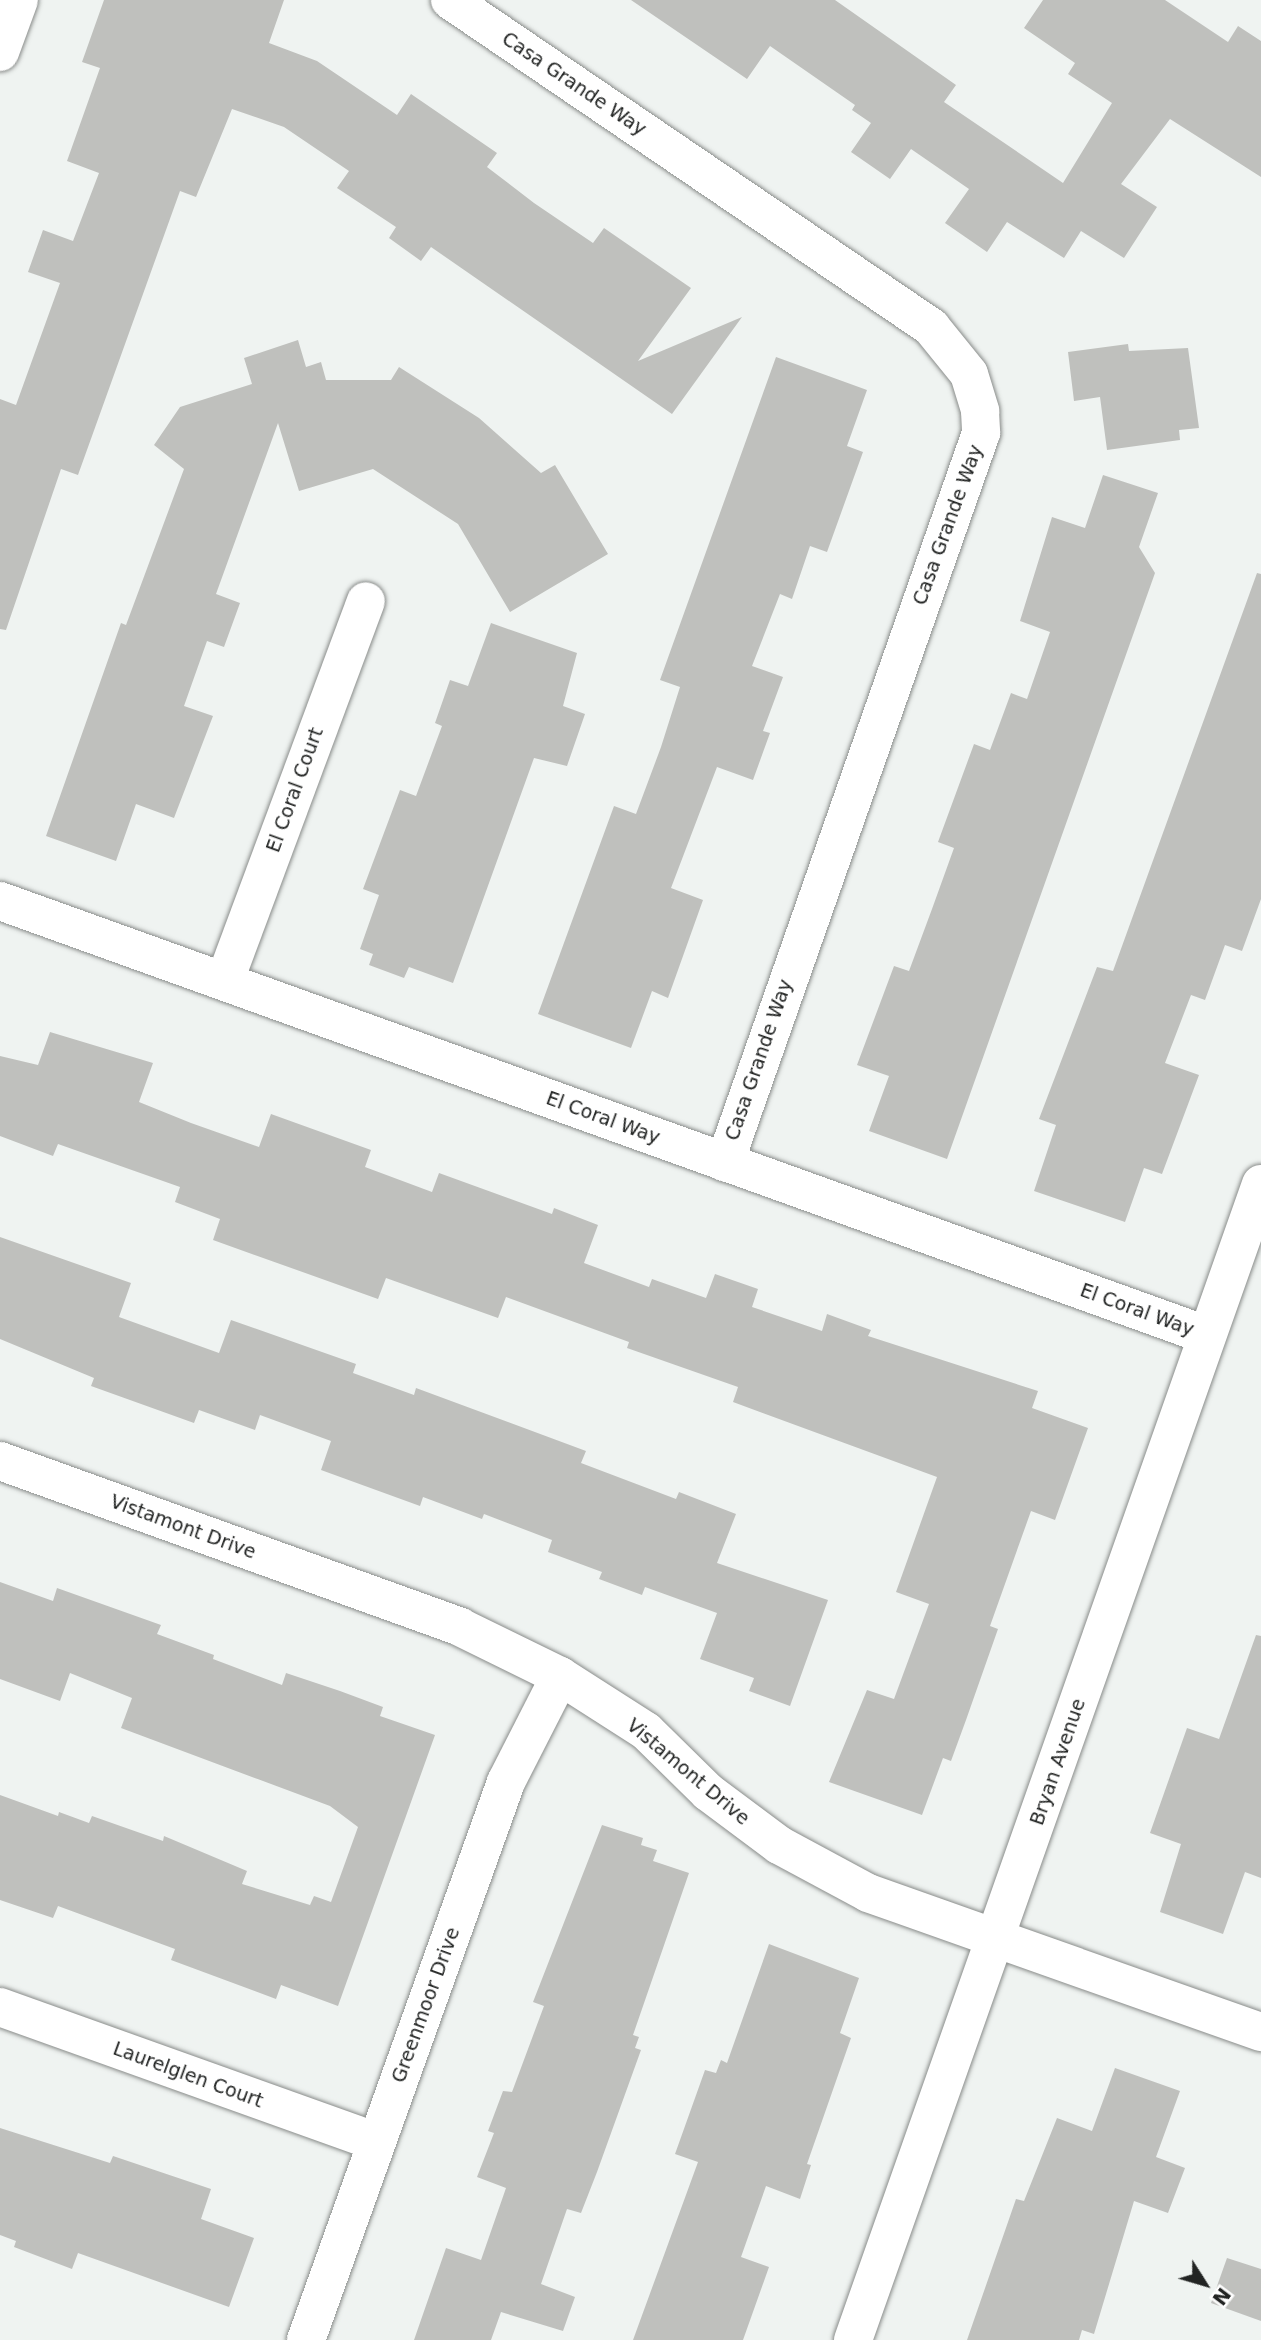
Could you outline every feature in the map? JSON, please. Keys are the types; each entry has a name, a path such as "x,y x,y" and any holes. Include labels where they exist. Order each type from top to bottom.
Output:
{"street":[{"path":"0,52 19,0"},
{"name":"Casa Grande Way","path":"450,0 931,327 969,374 980,411 981,433 725,1162"},
{"name":"El Coral Court","path":"225,980 366,601"},
{"name":"El Coral Way","path":"0,901 1206,1335"},
{"name":"Bryan Avenue","path":"853,2340 1261,1184"},
{"name":"Vistamont Drive","path":"0,1461 460,1627 560,1676 646,1731 708,1793 779,1845 868,1893 1261,2032"},
{"name":"Greenmoor Drive","path":"306,2340 506,1782 560,1676"},
{"name":"Laurelglen Court","path":"0,2007 377,2142"}],"building":[{"path":"104,0 284,0 269,43 317,61 397,115 411,94 497,153 487,167 534,203 593,243 604,228 691,288 638,361 742,317 672,414 431,247 421,261 389,238 396,227 337,188 349,171 284,127 232,109 196,197 180,191 78,475 61,469 6,630 0,629 0,399 16,405 60,283 28,272 43,230 73,241 99,173 67,161 100,68 82,62"},
{"path":"631,0 835,0 956,85 944,102 1063,183 1112,103 1068,74 1075,63 1024,28 1043,0 1165,0 1228,42 1238,26 1261,41 1261,177 1170,119 1121,184 1157,207 1124,258 1081,231 1064,258 1007,222 987,252 945,223 969,189 911,149 890,179 851,152 871,123 852,110 855,105 770,46 747,79"},
{"path":"298,340 306,367 321,362 326,380 391,380 399,367 479,418 541,473 555,465 608,554 510,612 458,524 373,469 299,491 278,423 216,594 240,603 224,647 207,641 184,706 213,716 174,818 136,804 116,861 46,836 121,623 126,625 184,469 154,445 180,407 252,384 244,358"},
{"path":"1128,344 1129,351 1188,348 1199,428 1179,430 1180,440 1107,450 1100,397 1074,401 1068,352"},
{"path":"776,357 867,390 847,446 863,452 827,552 810,546 792,599 780,594 752,666 783,677 763,731 770,733 753,780 717,767 671,888 703,900 668,998 652,991 631,1048 538,1014 614,806 636,814 661,747 680,687 660,680"},
{"path":"1103,475 1158,493 1139,547 1155,573 947,1159 869,1131 889,1076 857,1065 894,966 909,971 932,909 954,848 938,842 974,744 990,750 1011,693 1027,699 1050,632 1020,621 1052,517 1085,528"},
{"path":"1257,573 1261,574 1261,899 1242,951 1225,945 1205,1000 1191,995 1165,1063 1199,1075 1162,1174 1144,1168 1125,1222 1034,1191 1056,1125 1039,1119 1097,967 1113,971"},
{"path":"491,623 577,653 563,706 585,714 567,766 534,758 453,983 409,967 404,978 369,965 373,954 360,949 379,895 363,889 400,790 416,796 442,726 435,723 450,680 468,686"},
{"path":"50,1032 153,1063 139,1102 191,1123 259,1147 271,1114 371,1150 365,1167 432,1192 439,1173 552,1214 554,1208 598,1225 584,1263 649,1287 652,1279 706,1298 715,1274 758,1289 752,1307 822,1331 827,1314 871,1330 868,1336 1038,1391 1032,1408 1088,1428 1055,1520 1031,1511 990,1626 998,1629 966,1720 951,1761 943,1758 922,1815 829,1782 867,1690 894,1699 929,1604 896,1592 937,1477 733,1402 738,1387 627,1348 629,1342 506,1297 498,1318 386,1278 378,1299 213,1240 220,1219 175,1202 180,1187 58,1144 53,1156 0,1136 0,1056 38,1065"},
{"path":"0,1237 131,1283 119,1317 219,1353 231,1320 356,1364 353,1373 414,1395 416,1388 586,1451 581,1463 676,1499 679,1492 736,1514 717,1563 828,1600 790,1706 749,1691 754,1678 700,1659 717,1613 645,1587 642,1595 599,1579 602,1572 548,1552 552,1540 484,1514 482,1519 423,1497 420,1506 321,1470 331,1441 260,1415 255,1430 199,1410 194,1423 91,1386 94,1378 0,1339"},
{"path":"0,1582 53,1601 57,1588 161,1625 157,1634 214,1655 213,1659 282,1685 286,1673 340,1691 383,1707 380,1716 435,1735 338,2006 281,1985 276,1999 171,1960 175,1949 58,1906 53,1918 0,1900 0,1795 58,1816 59,1812 89,1823 92,1816 163,1841 164,1836 247,1871 242,1884 310,1905 314,1896 331,1902 358,1827 330,1806 121,1728 132,1698 70,1673 60,1701 0,1679"},
{"path":"1256,1635 1261,1636 1261,1878 1245,1872 1223,1934 1160,1912 1181,1844 1150,1833 1187,1728 1219,1739"},
{"path":"602,1825 643,1838 641,1845 657,1850 653,1861 689,1873 633,2035 639,2037 635,2048 641,2050 581,2213 567,2209 541,2284 575,2297 563,2331 501,2312 491,2340 414,2340 446,2248 481,2260 506,2188 477,2177 494,2133 488,2131 503,2091 512,2092 544,2006 533,2002"},
{"path":"769,1944 859,1978 840,2033 851,2038 807,2164 811,2165 800,2199 766,2186 741,2257 769,2267 743,2340 633,2340 698,2162 675,2154 705,2070 716,2073 721,2060 727,2063"},
{"path":"1115,2068 1180,2091 1156,2157 1185,2168 1168,2213 1134,2201 1094,2334 1082,2330 1079,2340 967,2340 1016,2199 1024,2201 1057,2118 1092,2131"},
{"path":"0,2128 110,2163 113,2156 211,2189 201,2219 254,2238 229,2307 78,2253 72,2269 14,2247 16,2241 0,2235"},
{"path":"1227,2258 1261,2269 1261,2321 1211,2303"}]}
